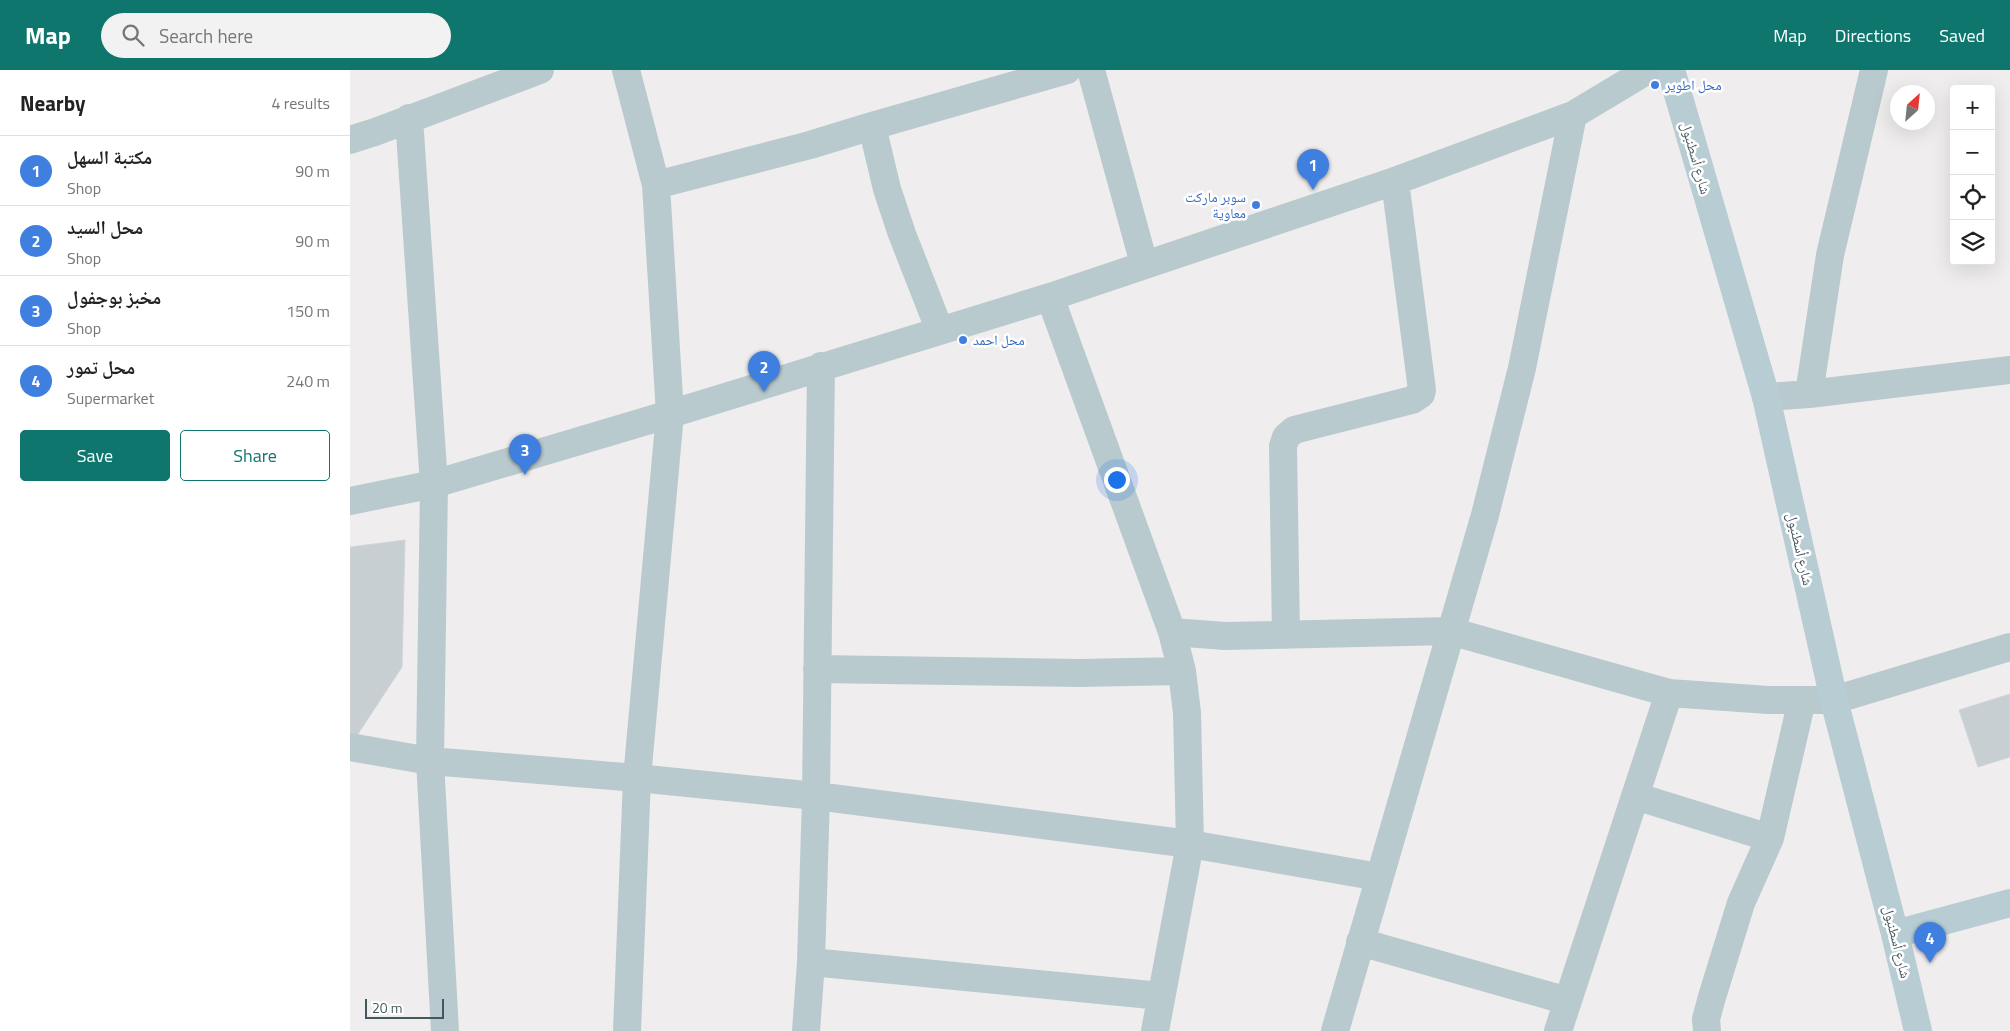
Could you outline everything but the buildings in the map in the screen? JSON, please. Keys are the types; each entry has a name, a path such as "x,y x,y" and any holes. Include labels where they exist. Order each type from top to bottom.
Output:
{"street":[{"path":"350,140 540,70"},
{"path":"626,70 656,185 670,414 637,778 627,1031"},
{"path":"656,185 810,145 1067,70"},
{"path":"1091,70 1144,264"},
{"path":"350,501 434,484 670,414 1050,297 1395,180 1573,115 1648,70"},
{"name":"شارع أسطنبول","path":"1671,70 1766,397 1834,700 1895,934 1918,1031"},
{"path":"1809,394 1830,255 1874,70"},
{"path":"1335,1031 1485,515 1522,368 1573,115"},
{"path":"410,118 434,484 430,761 445,1031"},
{"path":"872,126 887,189 902,234 940,330"},
{"path":"1286,635 1283,446 1286,437 1294,430 1412,400 1421,394 1395,180"},
{"path":"1050,297 1172,632 1182,671 1187,713 1190,844 1155,1031"},
{"path":"806,1031 811,962 816,796 821,366"},
{"path":"1766,397 1809,394 2010,370"},
{"path":"1172,632 1225,636 1450,631 1669,693 1768,700 1834,700 2010,647"},
{"path":"817,669 1078,673 1182,671"},
{"path":"1558,1031 1669,693"},
{"path":"1707,1031 1706,1019 1741,902 1770,838 1802,700"},
{"path":"350,747 430,761 637,778 816,796 1190,844 1379,877"},
{"path":"1635,796 1770,838"},
{"path":"1895,934 2010,903"},
{"path":"1360,942 1568,1001"},
{"path":"811,962 1162,996"}],"place":[{"name":"محل اطوير","path":"1655,85"},
{"name":"مكتبة السهل","path":"1313,190"},
{"name":"سوبر ماركت معاوية","path":"1256,205"},
{"name":"محل احمد","path":"963,340"},
{"name":"محل السيد","path":"764,392"},
{"name":"مخبز بوجفول","path":"525,475"},
{"name":"محل تمور","path":"1930,963"}]}
